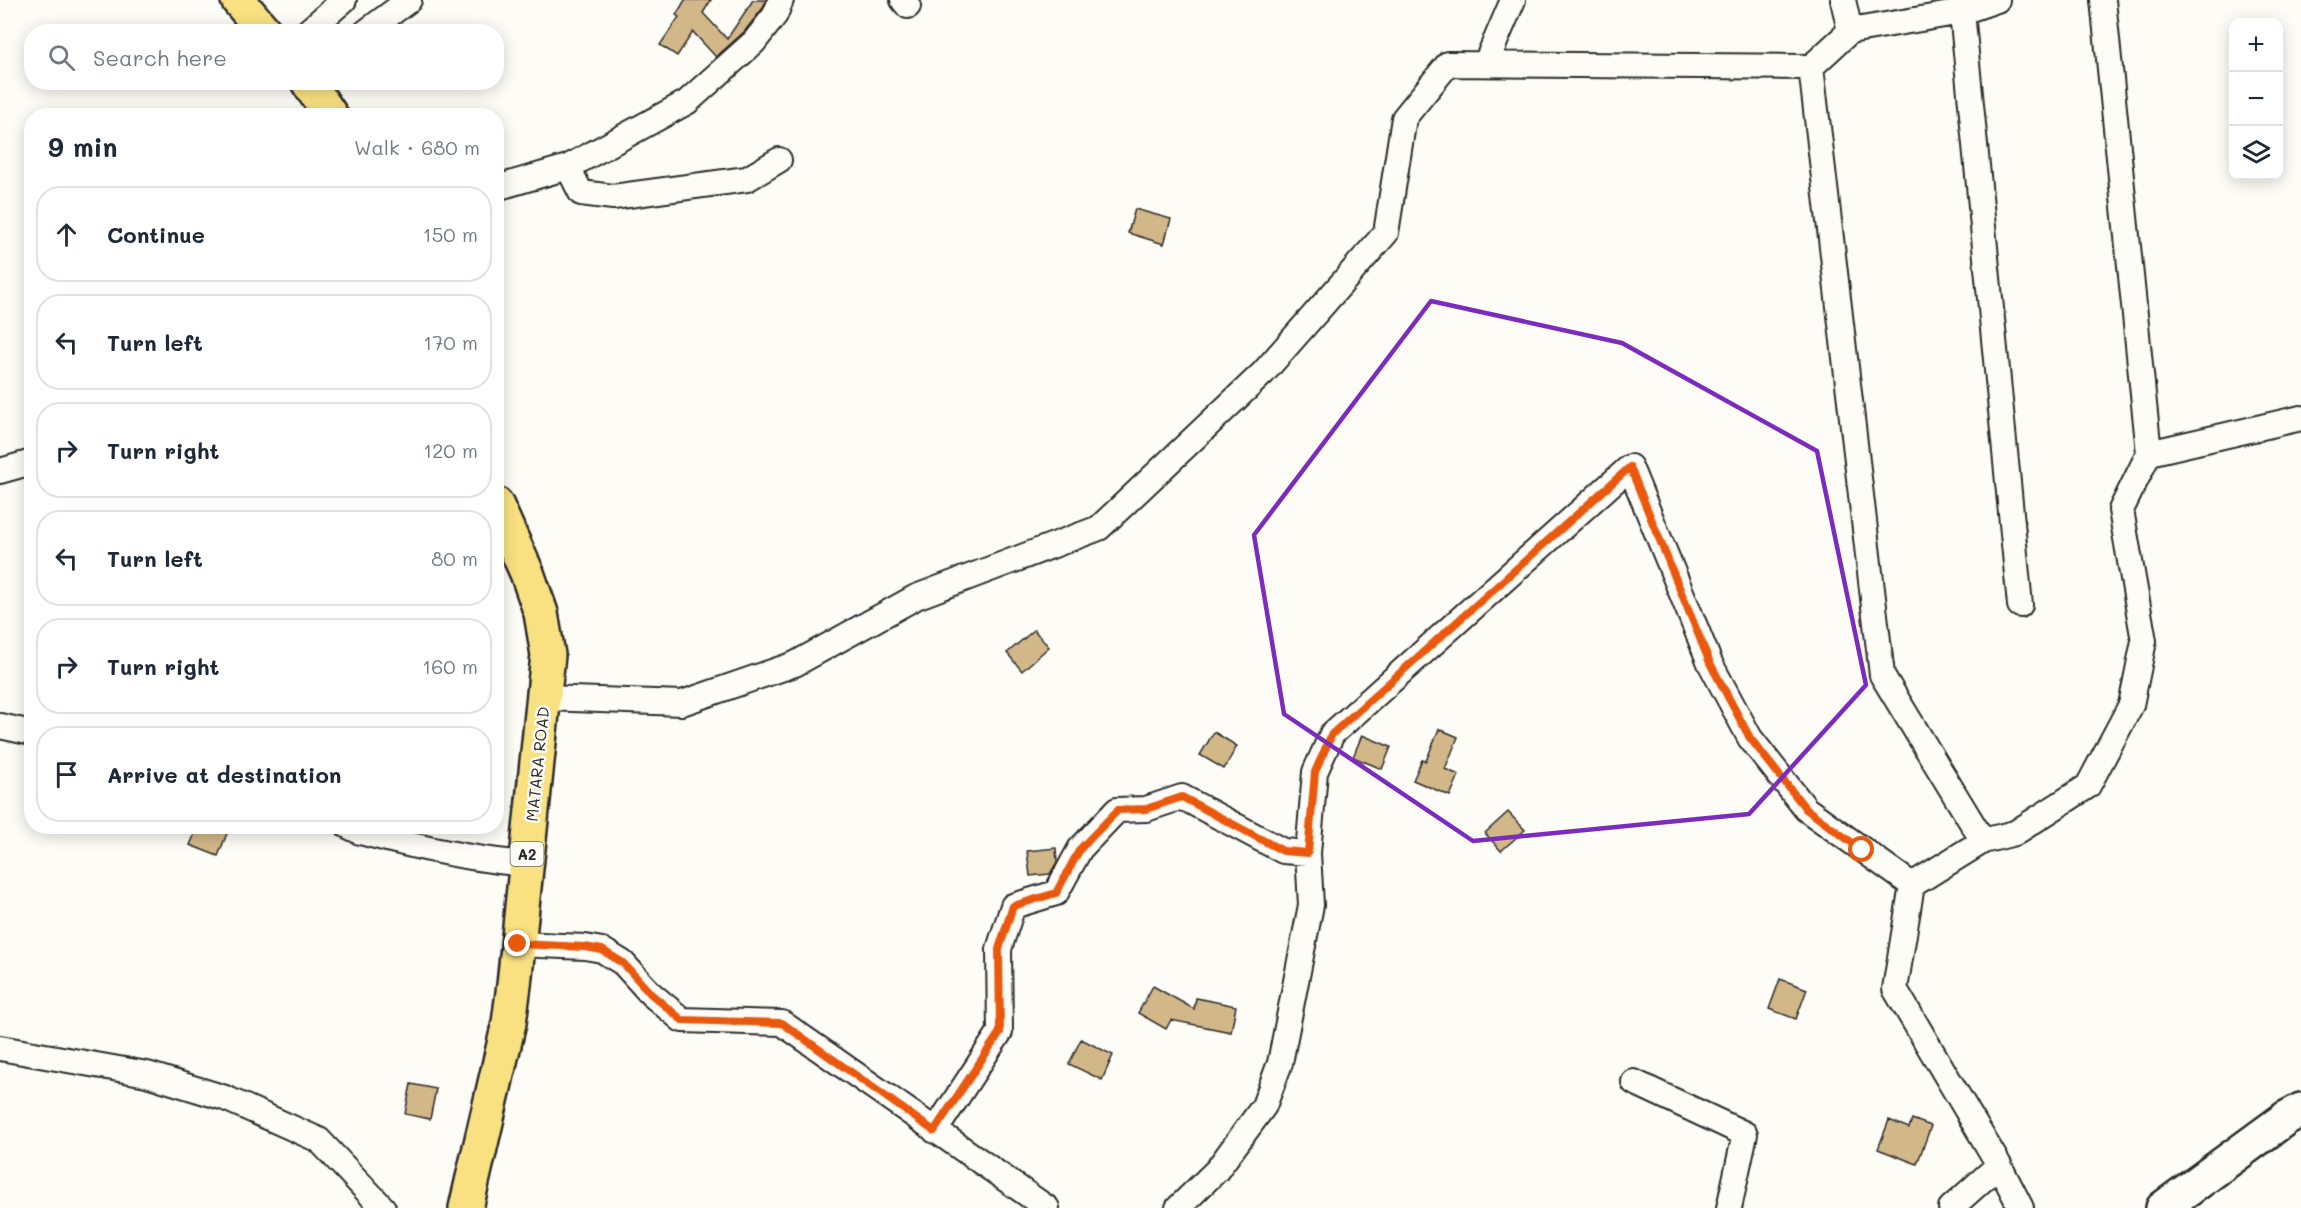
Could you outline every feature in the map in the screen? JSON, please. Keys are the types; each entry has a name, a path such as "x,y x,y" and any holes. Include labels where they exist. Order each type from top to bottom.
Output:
{"highway":[{"path":"238,0 258,24"},
{"path":"313,90 326,108"},
{"name":"MATARA ROAD","path":"466,1208 509,1023 548,655 541,613 527,573 504,522"}],"main road":[{"path":"2163,1208 2286,1118 2301,1110"}],"street":[{"path":"316,24 344,0"},
{"path":"377,24 409,0"},
{"path":"504,186 568,167 687,102 754,42 775,15 781,0"},
{"path":"1486,63 1513,0"},
{"path":"1843,0 1850,31"},
{"path":"545,698 682,703 795,664 916,597 1099,528 1263,373 1386,233 1404,118 1448,64 1811,67 1850,31 1962,12 1997,0"},
{"path":"2021,1208 1999,1165 1895,989 1912,885 1983,841 2015,833 2088,786 2131,705 2144,641 2121,510 2149,453 2103,0"},
{"path":"1962,12 2020,605"},
{"path":"1811,67 1882,675 1983,841"},
{"path":"568,167 581,192 613,197 747,179 778,160"},
{"path":"2149,453 2301,418"},
{"path":"0,471 24,464"},
{"path":"1178,1208 1217,1170 1264,1106 1280,1063 1311,905 1308,853 1315,772 1332,734 1630,467 1710,663 1750,738 1806,809 1912,885"},
{"path":"0,726 24,731"},
{"path":"934,1131 1000,1032 999,949 1013,906 1056,893 1080,849 1118,810 1146,809 1182,797 1283,851 1308,853"},
{"path":"368,834 449,855 526,864"},
{"path":"518,944 602,950 623,963 651,994 682,1020 782,1023 1047,1208"},
{"path":"0,1048 147,1074 225,1098 319,1140 383,1208"},
{"path":"1634,1082 1745,1134 1730,1208"},
{"path":"1951,1208 1999,1165"}],"highlighted area":[{"path":"1431,301 1622,343 1817,451 1866,685 1749,814 1473,841 1284,714 1254,535"}],"building":[{"path":"685,0 711,0 703,13 727,39 753,0 766,0 763,8 744,32 716,57 693,32 677,56 660,45 679,17 676,15"},
{"path":"1135,209 1171,219 1164,244 1128,233"},
{"path":"1034,630 1049,647 1022,671 1007,653"},
{"path":"1439,729 1458,737 1445,769 1459,775 1450,796 1413,780 1422,760 1426,761"},
{"path":"1214,732 1237,746 1224,769 1200,755"},
{"path":"1362,735 1391,747 1382,769 1353,757"},
{"path":"1508,812 1525,830 1501,851 1485,833"},
{"path":"195,834 227,834 218,856 190,845"},
{"path":"1056,848 1057,862 1050,874 1030,876 1027,851"},
{"path":"1780,979 1807,989 1796,1019 1769,1009"},
{"path":"1153,986 1194,1009 1196,998 1236,1006 1231,1032 1171,1020 1166,1029 1138,1013"},
{"path":"1081,1039 1113,1055 1102,1080 1069,1064"},
{"path":"411,1084 436,1089 430,1119 405,1114"},
{"path":"1912,1119 1931,1126 1917,1164 1878,1149 1889,1120 1909,1128"}],"route":[{"path":"518,944 585,947 613,955 665,1008 682,1020 782,1023 934,1131 1000,1032 999,949 1013,906 1056,893 1080,849 1118,810 1146,809 1182,797 1283,851 1308,853 1315,772 1332,734 1490,590 1630,467 1710,663 1750,738 1806,809 1862,850"}]}
